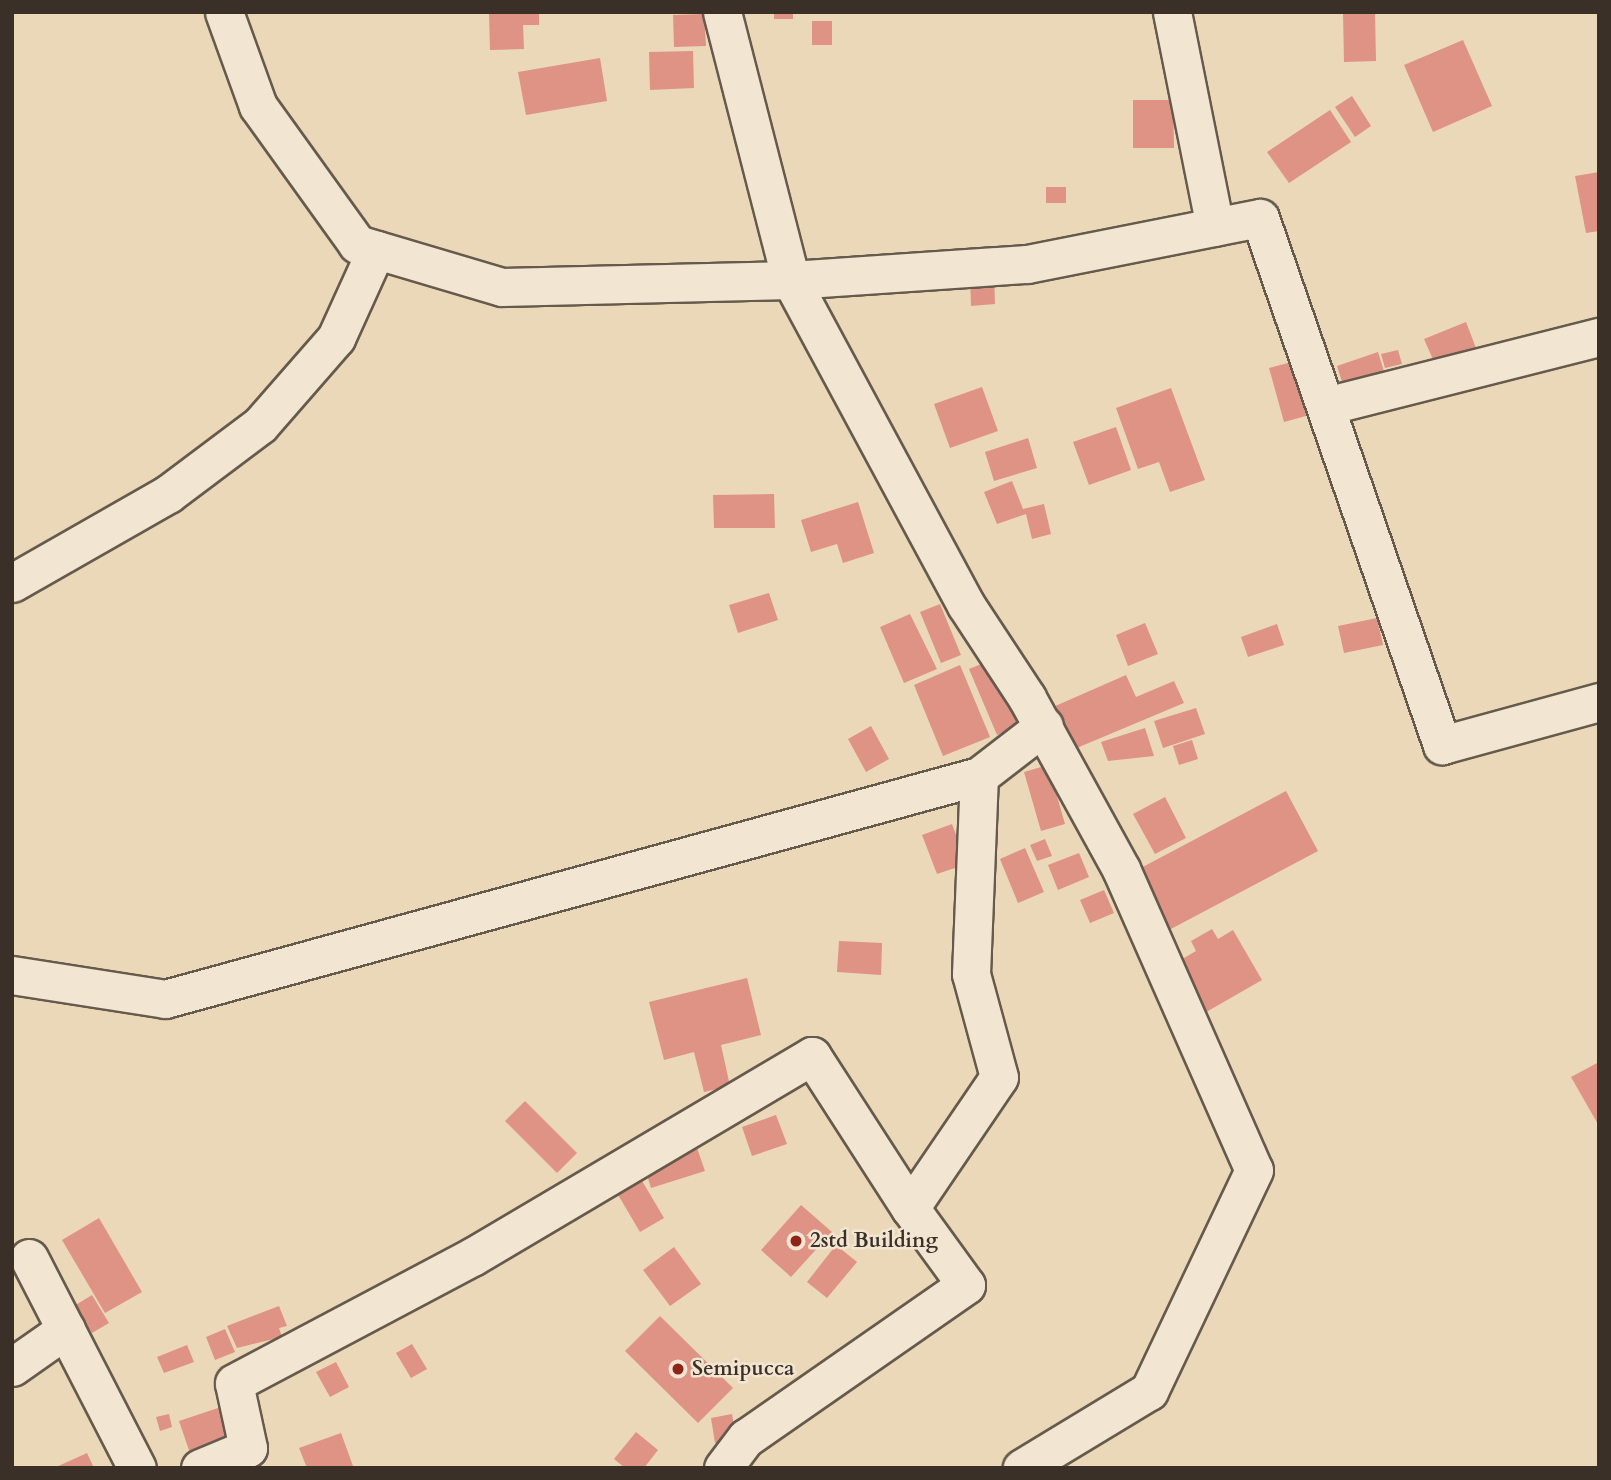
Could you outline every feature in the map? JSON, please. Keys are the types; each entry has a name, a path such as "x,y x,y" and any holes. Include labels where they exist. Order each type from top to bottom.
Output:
{"street":[{"path":"224,12 258,106 357,244 502,287 791,280 1027,264 1260,218 1442,745 1599,702"},
{"path":"722,12 791,280 967,606 1044,726 1121,869 1254,1170 1149,1391 1022,1468"},
{"path":"1172,12 1215,227"},
{"path":"12,583 168,494 260,425 336,338 376,250"},
{"path":"1326,406 1599,337"},
{"path":"12,975 165,999 979,776 1044,726"},
{"path":"910,1209 999,1077 971,974 979,776"},
{"path":"200,1468 258,1458 234,1383 472,1257 812,1056 910,1209 966,1285 746,1438 723,1468"},
{"path":"29,1258 137,1468"},
{"path":"12,1367 65,1329"}],"building":[{"path":"489,12 539,12 539,25 523,25 524,49 490,50"},
{"path":"774,12 793,12 793,19 774,19"},
{"path":"1343,12 1375,12 1376,61 1344,62"},
{"path":"704,14 706,46 674,47 673,15"},
{"path":"812,21 832,21 832,45 812,45"},
{"path":"1463,40 1492,106 1433,132 1404,65"},
{"path":"693,51 694,88 650,90 649,52"},
{"path":"600,58 607,101 526,115 518,72"},
{"path":"1352,96 1371,126 1355,137 1335,107"},
{"path":"1133,100 1173,100 1174,148 1133,148"},
{"path":"1330,110 1351,142 1289,183 1267,152"},
{"path":"1599,172 1599,231 1586,233 1575,176"},
{"path":"1046,187 1066,187 1066,203 1046,203"},
{"path":"994,274 995,304 971,306 970,276"},
{"path":"1466,322 1476,348 1435,364 1424,339"},
{"path":"1398,350 1402,364 1385,368 1381,354"},
{"path":"1378,352 1386,378 1342,382 1337,366"},
{"path":"1303,359 1317,413 1284,422 1269,368"},
{"path":"982,387 998,431 950,448 934,404"},
{"path":"1171,388 1205,480 1170,492 1159,462 1138,469 1116,408"},
{"path":"1116,427 1131,470 1089,485 1073,442"},
{"path":"1028,438 1037,468 994,481 985,452"},
{"path":"1012,481 1023,509 1044,504 1051,534 1032,539 1026,514 997,524 984,492"},
{"path":"774,494 775,528 714,528 713,495"},
{"path":"858,502 874,553 843,563 837,544 811,552 801,520"},
{"path":"769,593 778,620 738,633 729,605"},
{"path":"940,604 961,655 941,663 920,612"},
{"path":"910,614 937,669 904,683 880,627"},
{"path":"1377,618 1383,645 1344,653 1338,626"},
{"path":"1145,623 1158,654 1128,666 1116,635"},
{"path":"1277,624 1284,645 1248,657 1241,637"},
{"path":"996,658 1023,724 997,735 969,669"},
{"path":"960,665 990,737 943,756 914,685"},
{"path":"1126,675 1136,697 1174,681 1184,703 1072,750 1053,707"},
{"path":"1196,708 1205,734 1163,748 1154,721"},
{"path":"871,726 889,759 866,772 848,739"},
{"path":"1145,728 1154,756 1108,761 1101,742"},
{"path":"1192,740 1198,759 1179,765 1173,746"},
{"path":"1048,765 1065,824 1041,831 1024,772"},
{"path":"1286,791 1318,851 1169,930 1137,870"},
{"path":"1165,797 1186,838 1155,854 1133,814"},
{"path":"952,824 967,864 937,874 922,835"},
{"path":"1045,839 1052,856 1037,861 1030,845"},
{"path":"1025,848 1044,892 1018,903 1000,859"},
{"path":"1079,853 1089,877 1058,890 1048,865"},
{"path":"1104,890 1114,913 1090,923 1080,900"},
{"path":"1212,929 1218,939 1233,930 1262,980 1201,1015 1172,965 1196,951 1191,941"},
{"path":"839,941 882,943 881,975 837,972"},
{"path":"747,978 761,1035 721,1045 730,1086 704,1092 694,1052 664,1060 649,1002"},
{"path":"1599,1062 1599,1126 1571,1077"},
{"path":"525,1101 577,1153 557,1173 505,1121"},
{"path":"776,1115 787,1144 752,1156 742,1127"},
{"path":"697,1148 705,1171 651,1188 644,1165"},
{"path":"638,1174 664,1218 640,1232 614,1188"},
{"name":"2std Building","path":"801,1205 832,1232 791,1277 761,1250"},
{"path":"99,1218 142,1292 105,1313 62,1240"},
{"path":"836,1245 857,1262 827,1298 807,1282"},
{"path":"674,1247 701,1284 670,1306 643,1270"},
{"path":"92,1295 109,1323 92,1333 74,1306"},
{"path":"279,1306 287,1326 279,1328 282,1337 237,1348 227,1326"},
{"name":"Semipucca","path":"660,1316 733,1388 698,1423 625,1351"},
{"path":"225,1329 235,1352 215,1360 206,1337"},
{"path":"412,1344 427,1369 411,1378 396,1353"},
{"path":"187,1345 194,1362 164,1373 157,1357"},
{"path":"336,1362 349,1387 330,1397 316,1372"},
{"path":"221,1407 234,1445 192,1459 179,1421"},
{"path":"169,1414 172,1427 160,1431 156,1417"},
{"path":"732,1414 736,1439 715,1443 711,1418"},
{"path":"636,1432 658,1450 644,1468 625,1468 614,1459"},
{"path":"341,1433 353,1466 307,1468 299,1448"},
{"path":"87,1453 94,1468 54,1468"}],"place":[{"name":"2std Building","path":"796,1241"},
{"name":"Semipucca","path":"678,1369"}]}
